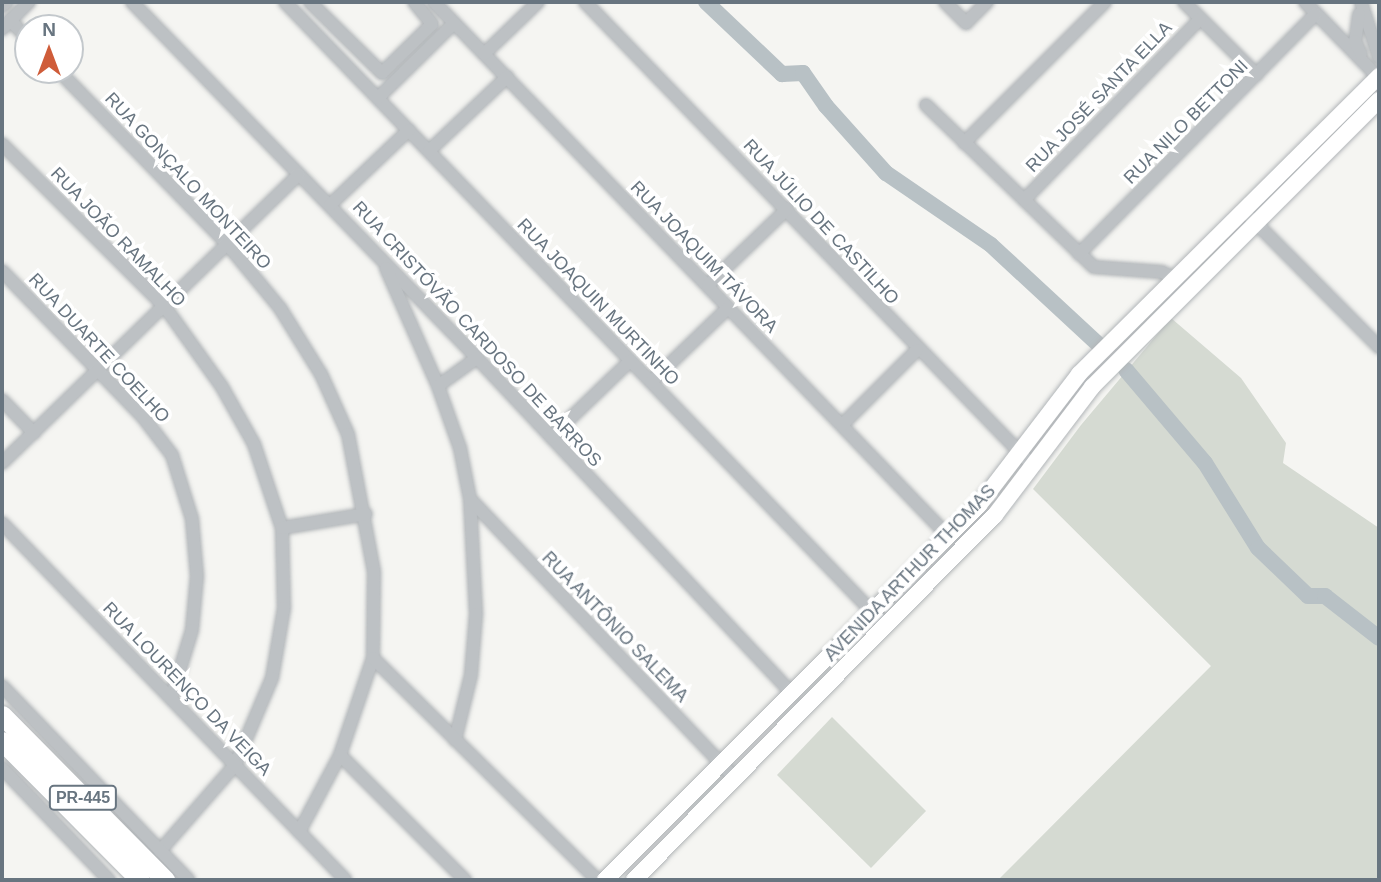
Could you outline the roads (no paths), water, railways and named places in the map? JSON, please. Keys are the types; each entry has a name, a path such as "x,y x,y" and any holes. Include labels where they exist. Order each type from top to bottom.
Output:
{"highway":[{"name":"PR-445","path":"2,715 157,872"},
{"name":"PR-445","path":"2,741 108,848 157,872"},
{"path":"108,848 130,880"}],"main road":[{"name":"AVENIDA ARTHUR THOMAS","path":"605,880 949,537 1019,453 1079,374 1379,77"},
{"name":"AVENIDA ARTHUR THOMAS","path":"634,880 995,515 1093,387 1379,100"}],"street":[{"path":"2,6 6,2"},
{"path":"6,24 29,2"},
{"name":"RUA CRISTÓVÃO CARDOSO DE BARROS","path":"132,2 477,358 793,695"},
{"name":"RUA JOAQUIN MURTINHO","path":"285,2 886,626"},
{"path":"310,2 378,72 387,71 409,59 454,23"},
{"path":"379,98 432,24 414,2"},
{"name":"RUA JOAQUIM TÁVORA","path":"434,2 949,537"},
{"path":"484,54 538,2"},
{"name":"RUA JÚLIO DE CASTILHO","path":"585,2 787,209 917,350 1032,466"},
{"path":"945,2 967,23 987,2"},
{"path":"964,143 1105,2"},
{"path":"1184,2 1257,75"},
{"path":"1305,2 1379,77"},
{"path":"1330,28 1348,25 1361,8"},
{"path":"1361,8 1379,57"},
{"path":"1361,8 1355,41 1364,59"},
{"name":"RUA NILO BETTONI","path":"1079,254 1316,14"},
{"name":"RUA JOSÉ SANTA ELLA","path":"1024,200 1200,19"},
{"path":"429,151 507,77"},
{"name":"RUA GONÇALO MONTEIRO","path":"72,84 228,245 280,308 321,374 348,434 366,514 374,572 373,658 340,755 299,832"},
{"path":"926,105 1094,267 1110,272 1162,272 1174,278"},
{"path":"330,205 409,130"},
{"name":"RUA JOÃO RAMALHO","path":"2,144 165,307 222,387 254,444 282,528 284,608 272,678 236,765 157,872"},
{"path":"2,463 99,372 299,174"},
{"path":"708,285 787,209"},
{"path":"1243,210 1379,347"},
{"path":"381,258 438,386 460,448 470,499 476,614 471,675 455,740"},
{"name":"RUA DUARTE COELHO","path":"2,271 99,372 172,455 192,519 197,576 192,631 172,695"},
{"path":"651,382 728,308"},
{"path":"842,425 917,350"},
{"path":"438,386 477,358"},
{"path":"551,437 630,361"},
{"path":"2,400 34,433"},
{"name":"RUA ANTÔNIO SALEMA","path":"470,499 736,779"},
{"path":"282,528 366,514"},
{"name":"RUA LOURENÇO DA VEIGA","path":"2,523 172,695 345,880"},
{"path":"373,658 597,880"},
{"name":"PR-445","path":"2,687 76,764 157,872 189,880"},
{"path":"340,755 465,880"},
{"name":"PR-445","path":"2,768 109,880"}],"waterway":[{"path":"706,2 782,74 803,73 826,106 886,173 991,245 1099,345"},
{"path":"1126,370 1205,463 1258,548 1308,596 1325,596 1379,638"}]}
